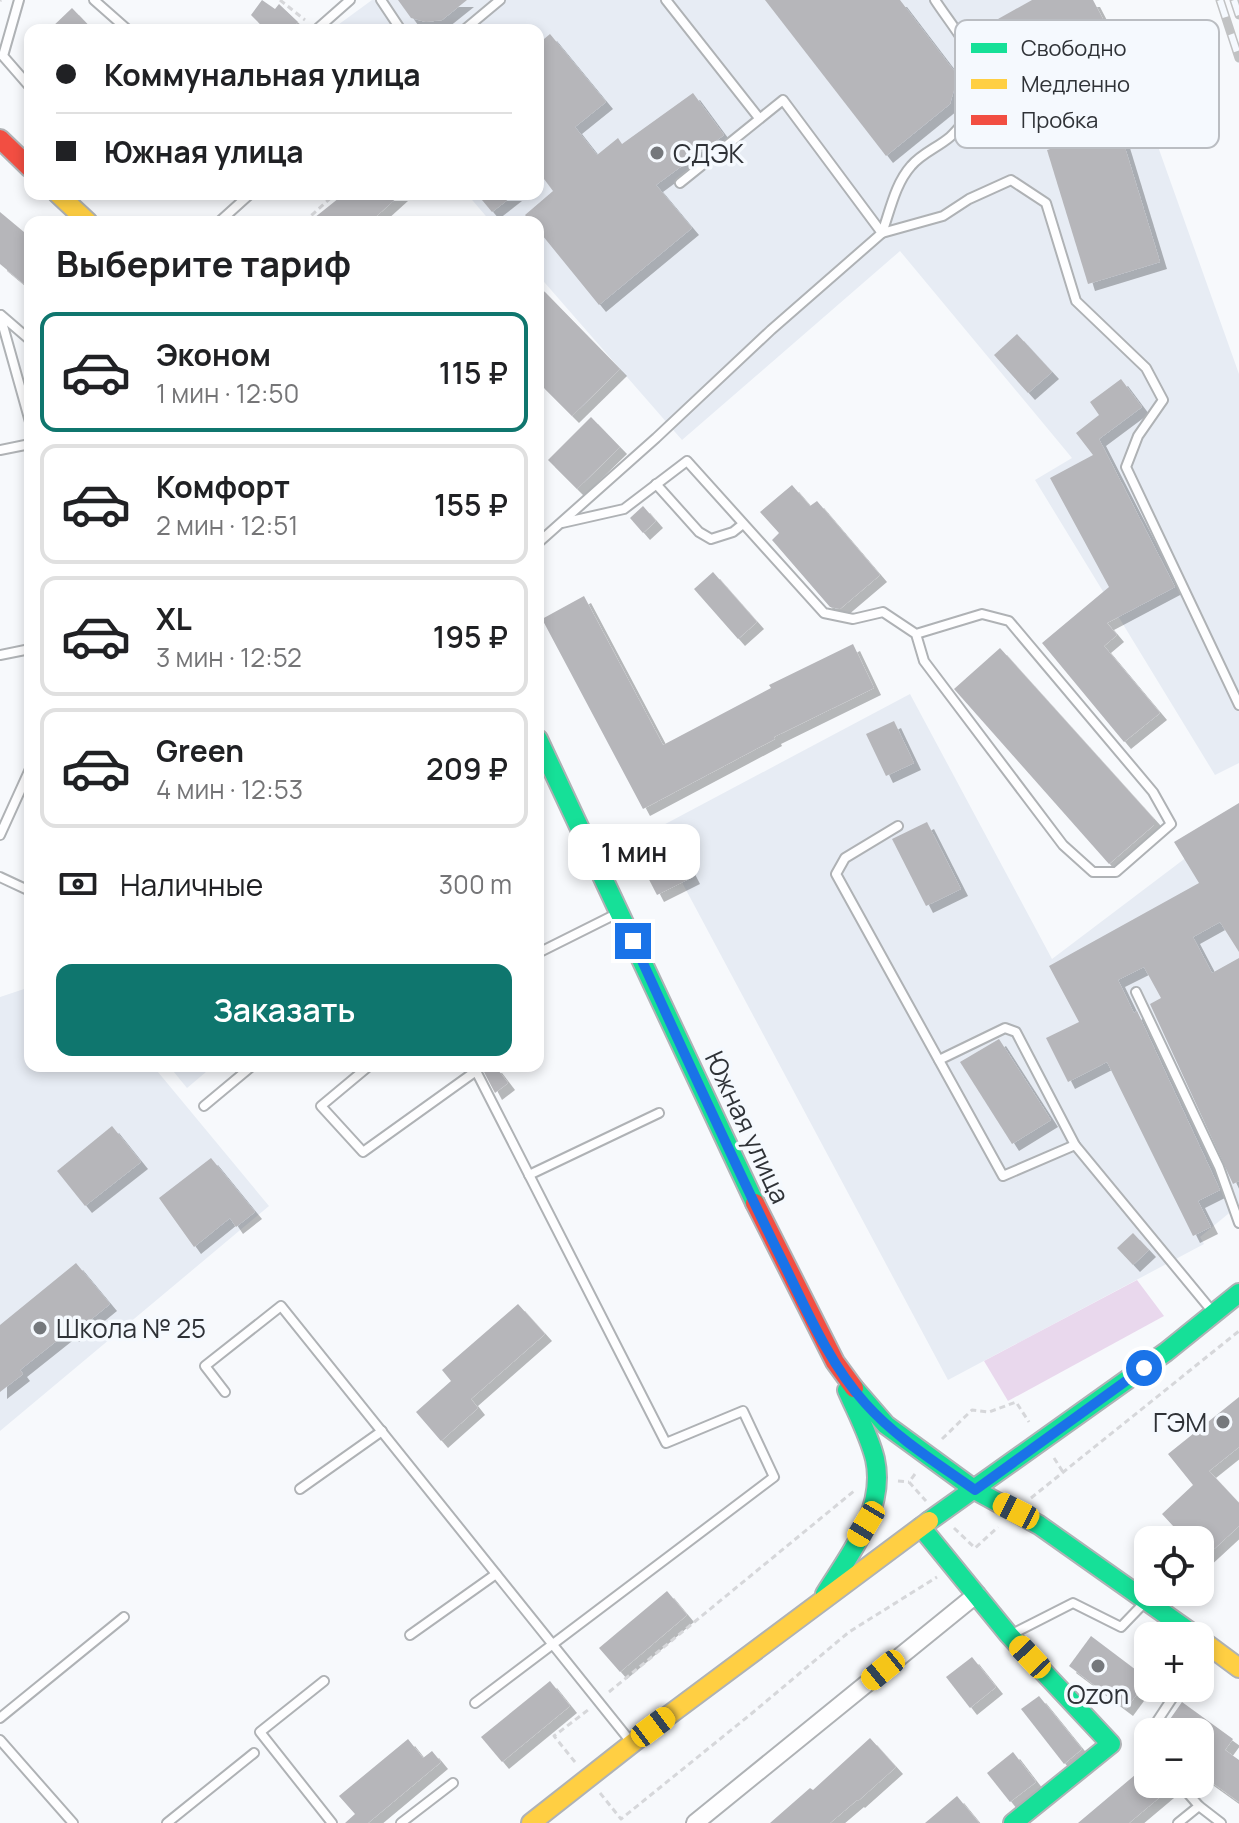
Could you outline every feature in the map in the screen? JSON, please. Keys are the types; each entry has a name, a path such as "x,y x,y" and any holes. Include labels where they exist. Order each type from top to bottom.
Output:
{"main road":[{"path":"0,139 24,162"},
{"path":"64,200 82,216"},
{"name":"Южная улица","path":"544,752 715,1122 835,1362 863,1401 886,1425 975,1490 1039,1525 1134,1592"},
{"path":"531,1823 820,1602 1237,1298"},
{"path":"820,1602 866,1524 878,1479 873,1453 835,1362"},
{"path":"921,1527 1009,1635 1111,1744 1013,1823"},
{"name":"Южная улица","path":"1154,1606 1174,1622"},
{"name":"Южная улица","path":"1214,1652 1239,1668"}],"street":[{"path":"695,1823 977,1594"}],"lane":[{"path":"19,0 3,56 24,80"},
{"path":"94,0 121,24"},
{"path":"324,24 350,0"},
{"path":"381,0 397,24"},
{"path":"471,24 500,0"},
{"path":"666,0 759,118"},
{"path":"935,0 955,31"},
{"path":"680,183 783,100 882,233"},
{"path":"882,233 901,180 910,167 955,133"},
{"path":"544,538 882,233 943,216 969,199 1011,180 1046,203 1076,301 1146,368 1163,400 1138,436 1126,467 1239,705"},
{"path":"226,216 243,200"},
{"path":"0,315 24,335"},
{"path":"0,315 24,401"},
{"path":"0,450 24,445"},
{"path":"561,523 624,509 687,461 824,613 853,619 883,612 916,634 924,661 1063,845 1093,872 1116,872 1171,824 1153,792 1009,621 982,614 916,634"},
{"path":"656,484 699,532 711,539 733,532 743,524"},
{"path":"0,655 24,650"},
{"path":"0,835 24,782"},
{"path":"898,826 845,858 836,874 1003,1176 1075,1145"},
{"path":"0,877 24,888"},
{"path":"544,950 620,912"},
{"path":"1136,992 1219,1167 1239,1223"},
{"path":"939,1060 1005,1028 1016,1032 1075,1145 1214,1314"},
{"path":"204,1106 245,1072"},
{"path":"362,1072 321,1106 363,1152 475,1072"},
{"path":"475,1703 774,1477 743,1411 666,1443 477,1072"},
{"path":"529,1175 659,1113"},
{"path":"225,1392 205,1366 281,1306 632,1743"},
{"path":"300,1489 382,1431"},
{"path":"410,1635 496,1574"},
{"path":"1009,1635 1073,1603 1121,1627 1140,1606"},
{"path":"0,1718 124,1617"},
{"path":"324,1681 260,1732 332,1823"},
{"path":"0,1740 73,1823"},
{"path":"167,1823 254,1753"},
{"path":"401,1823 453,1783"},
{"path":"1192,1798 1221,1823"},
{"path":"1178,1823 1199,1806"}],"path":[{"path":"280,0 310,24"},
{"path":"311,216 328,200"},
{"path":"1063,1472 1239,1331"},
{"path":"909,1482 878,1479 856,1489 554,1736 621,1819 849,1632 953,1566"}],"shaded area":[{"path":"372,0 1041,0 1051,20 955,20 955,148 1159,148 1239,374 1239,763 1215,775 1035,480 1072,458 900,251 682,440 544,282 544,216 486,216 472,200 544,200 544,24 339,24"},
{"path":"910,694 1052,959 1216,835 1239,803 1239,1205 1200,1237 1204,1244 948,1380 654,830"},
{"path":"24,989 24,1072 158,1072 269,1206 0,1431 0,997"},
{"path":"174,1072 206,1072 187,1088"},
{"path":"1137,1280 1164,1316 1008,1401 984,1361"}],"building":[{"path":"262,0 275,9 279,4 298,22 260,24 251,15"},
{"path":"398,0 467,0 442,20 426,22 411,18"},
{"path":"765,0 900,0 955,72 955,86 950,104 886,156"},
{"path":"1032,0 1093,0 1103,20 996,20"},
{"path":"72,8 87,24 55,24"},
{"path":"550,34 606,102 575,127 597,155 618,138 622,144 693,93 724,135 656,185 692,228 599,305 544,237 544,216 525,215 553,191 544,179 544,39"},
{"path":"1125,148 1160,262 1088,284 1047,150"},
{"path":"336,200 394,200 377,216 316,216"},
{"path":"482,200 507,200 492,212"},
{"path":"0,212 24,232 24,284 0,264"},
{"path":"544,291 620,369 572,416 544,388"},
{"path":"1017,334 1052,372 1028,393 994,355"},
{"path":"1121,379 1142,407 1099,439 1175,587 1107,623 1117,635 1104,646 1160,713 1124,742 1042,643 1109,587 1050,478 1093,455 1076,433 1099,415 1090,402"},
{"path":"591,417 620,447 577,489 548,460"},
{"path":"792,485 810,506 817,501 880,575 840,609 830,607 772,540 779,533 760,512"},
{"path":"643,506 656,521 643,533 630,518"},
{"path":"713,572 757,622 738,639 694,589"},
{"path":"584,596 663,745 771,688 769,685 853,644 874,688 774,737 643,809 544,618"},
{"path":"1000,648 1154,819 1154,825 1109,864 954,689"},
{"path":"894,721 914,763 886,776 866,734"},
{"path":"1239,803 1239,952 1220,922 1193,937 1212,973 1239,958 1239,1181 1233,1184 1150,1004 1161,998 1144,967 1118,980 1134,1013 1137,1011 1220,1190 1198,1201 1211,1227 1193,1236 1107,1062 1068,1082 1046,1038 1079,1022 1049,966 1199,883 1174,842"},
{"path":"927,822 961,889 926,906 892,839"},
{"path":"666,824 693,877 657,895 630,843"},
{"path":"999,1039 1051,1120 1012,1144 960,1062"},
{"path":"484,1072 500,1072 508,1083 495,1093"},
{"path":"112,1126 141,1162 85,1206 57,1171"},
{"path":"211,1158 255,1212 236,1227 230,1218 194,1247 159,1198"},
{"path":"1133,1233 1149,1250 1133,1265 1117,1248"},
{"name":"Школа № 25","path":"76,1263 110,1304 72,1335 69,1331 20,1370 23,1374 0,1392 0,1325"},
{"path":"518,1304 545,1334 471,1399 478,1408 441,1441 416,1412 451,1381 442,1370"},
{"path":"1239,1397 1239,1447 1209,1471 1239,1503 1239,1526 1214,1549 1214,1526 1173,1526 1162,1514 1193,1485 1168,1454"},
{"path":"667,1591 687,1615 620,1672 599,1648"},
{"path":"1091,1636 1134,1668 1134,1698 1126,1709 1069,1666"},
{"path":"972,1657 996,1687 970,1708 946,1677"},
{"path":"550,1681 570,1706 502,1762 481,1737"},
{"path":"1039,1696 1082,1749 1064,1764 1021,1709"},
{"path":"1182,1702 1204,1718 1171,1718"},
{"path":"1214,1725 1233,1739 1225,1750 1239,1760 1239,1802 1214,1784"},
{"path":"870,1738 896,1767 858,1801 830,1823 770,1823 810,1788 813,1790"},
{"path":"408,1739 423,1758 432,1751 441,1762 368,1823 345,1823 355,1814 339,1796"},
{"path":"1013,1752 1036,1782 1010,1802 987,1773"},
{"path":"1134,1776 1134,1798 1159,1798 1129,1823 1078,1823"},
{"path":"957,1796 979,1823 925,1823"}],"railway":[{"path":"1220,0 1239,58"},
{"path":"1234,0 1239,15"}],"traffic: fast":[{"path":"544,752 755,1203"},
{"path":"929,1521 1166,1352 1239,1293"},
{"path":"854,1388 886,1425 975,1490 1039,1525 1176,1622"},
{"path":"825,1594 864,1530 871,1513 877,1478 875,1459 847,1390"},
{"path":"921,1527 1009,1635 1111,1744 1013,1823"}],"traffic: slow":[{"path":"64,200 82,216"},
{"path":"531,1823 653,1727 929,1521"},
{"path":"1214,1649 1239,1668"}],"traffic: jam":[{"path":"0,139 24,162"},
{"path":"755,1203 835,1362 854,1388"}],"place":[{"name":"СДЭК","path":"657,153"},
{"name":"Школа № 25","path":"40,1328"},
{"name":"ГЭМ","path":"1223,1422"},
{"name":"Ozon","path":"1098,1666"}],"route":[{"path":"633,941 709,1109 811,1317 835,1362 863,1401 886,1425 975,1490 1144,1368"}]}
